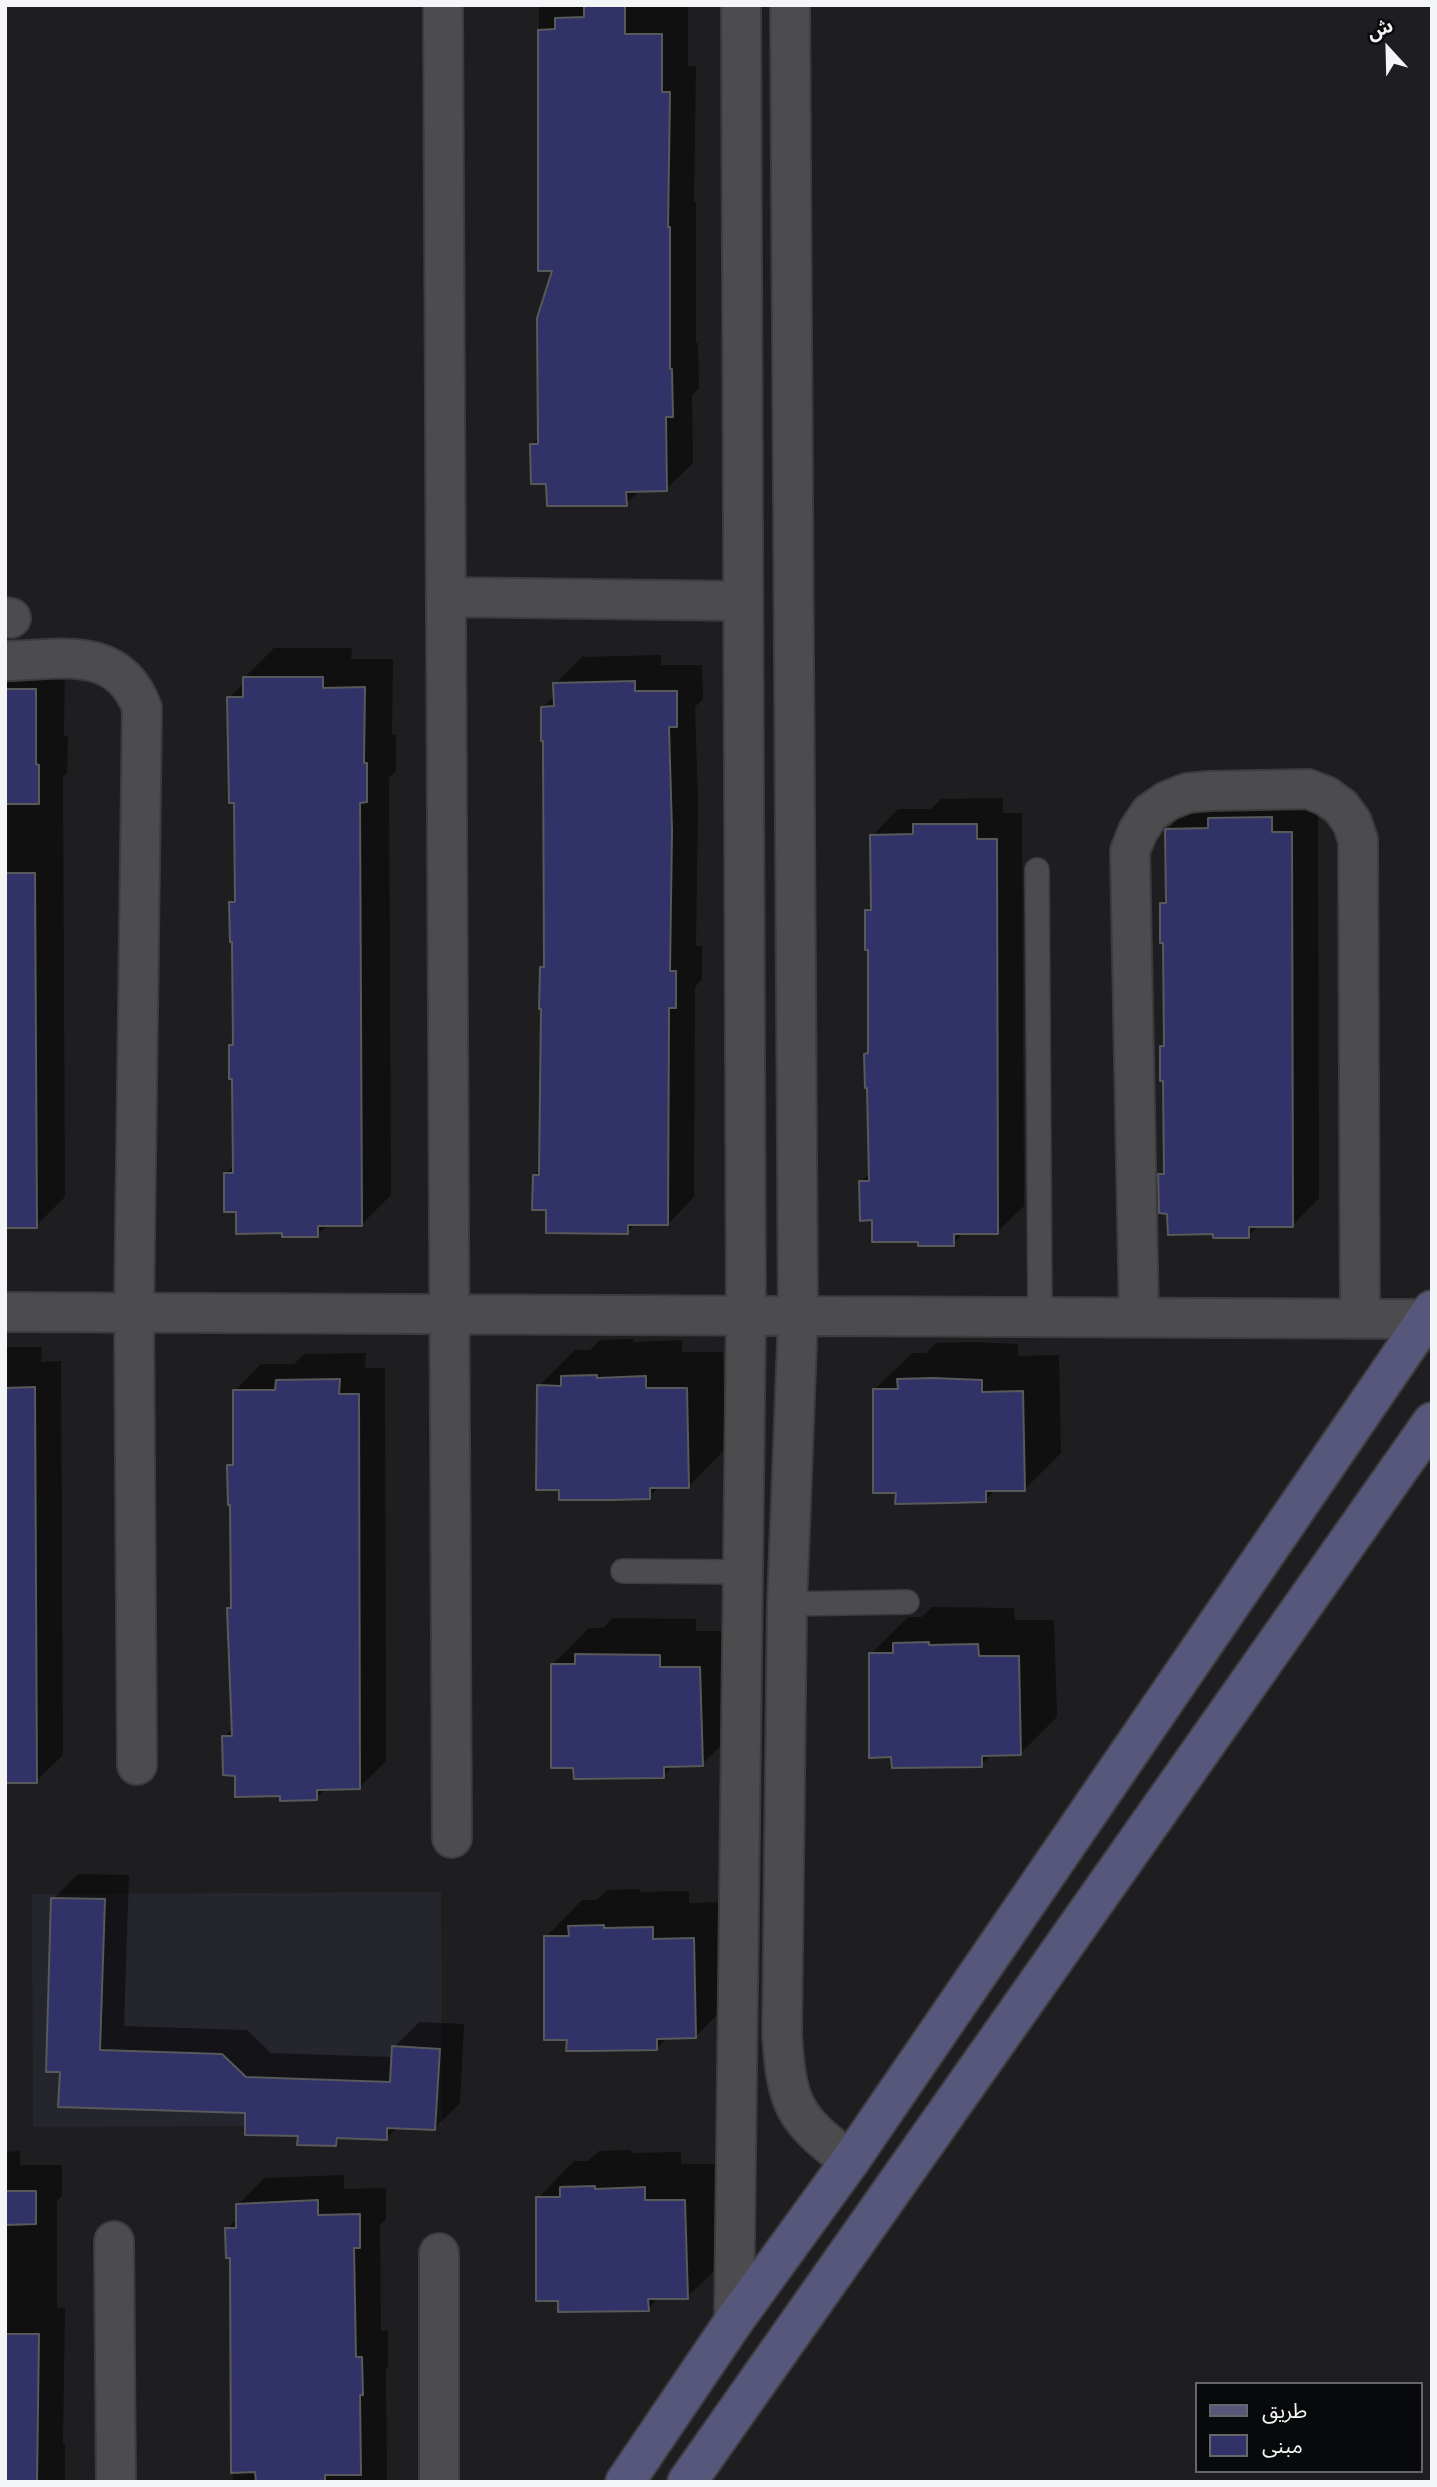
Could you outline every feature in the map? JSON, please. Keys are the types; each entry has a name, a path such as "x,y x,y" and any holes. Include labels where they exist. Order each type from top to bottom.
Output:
{"street":[{"path":"443,5 452,1838"},
{"path":"734,2321 746,1315 741,5"},
{"path":"790,5 798,1316 787,1604 782,2021 785,2072 789,2093 798,2113 811,2130 850,2161"},
{"path":"446,597 743,601"},
{"path":"5,661 93,661 110,667 125,677 142,708 134,1312 137,1765"},
{"path":"1139,1317 1130,851 1138,831 1150,813 1167,801 1187,793 1289,788 1308,789 1326,796 1341,807 1352,822 1358,840 1360,1318"},
{"path":"5,1312 1360,1318 1429,1314"},
{"path":"625,2482 734,2321 850,2161 1429,1314"},
{"path":"687,2482 1432,1422"},
{"path":"114,2241 116,2482"},
{"path":"439,2253 439,2482"}],"lane":[{"path":"1037,870 1040,1317"},
{"path":"623,1571 743,1572"},
{"path":"787,1604 907,1602"}],"shaded area":[{"path":"441,1892 442,2125 33,2127 32,1894"}],"building":[{"path":"584,5 625,5 625,34 662,34 662,92 670,92 668,227 673,417 666,417 667,491 626,492 627,506 547,506 546,484 531,484 530,444 538,444 537,318 552,271 538,271 538,30 555,29 555,18 584,17"},
{"path":"243,677 323,677 323,688 365,687 364,763 367,763 367,802 360,803 362,1226 318,1226 318,1237 282,1237 282,1233 236,1234 236,1212 224,1212 224,1173 233,1173 232,1079 229,1079 229,1045 233,1045 229,902 235,902 234,803 229,803 227,697 243,697"},
{"path":"635,681 635,691 677,691 677,727 669,727 672,831 670,971 676,971 676,1008 669,1008 668,1225 628,1225 628,1234 546,1233 546,1210 532,1210 533,1175 539,1175 540,967 544,967 541,707 554,706 553,683"},
{"path":"5,689 36,689 39,804 5,804"},
{"path":"1272,817 1272,832 1292,832 1293,1227 1249,1227 1249,1238 1213,1238 1213,1234 1168,1235 1167,1214 1159,1213 1158,1174 1164,1174 1163,1081 1160,1081 1160,1046 1164,1046 1160,903 1166,903 1165,829 1208,828 1208,818"},
{"path":"913,824 977,824 977,839 997,839 998,1234 954,1234 954,1246 918,1246 918,1242 872,1242 872,1220 860,1221 859,1181 869,1181 864,1054 868,1053 868,950 865,950 865,910 871,910 870,835 913,834"},
{"path":"5,873 35,873 37,1228 5,1228"},
{"path":"597,1375 597,1378 646,1376 646,1388 687,1388 689,1488 650,1488 650,1499 611,1500 559,1500 559,1490 536,1490 537,1385 561,1386 561,1376"},
{"path":"340,1379 339,1394 359,1394 360,1789 317,1790 317,1800 280,1801 280,1796 235,1797 235,1776 223,1775 222,1736 232,1736 227,1608 231,1608 227,1465 233,1465 233,1390 275,1390 276,1380"},
{"path":"897,1379 982,1380 982,1392 1023,1391 1025,1491 986,1491 986,1502 895,1504 896,1493 873,1493 873,1389 898,1389"},
{"path":"35,1387 37,1783 5,1783 5,1388"},
{"path":"929,1642 929,1645 978,1644 979,1656 1019,1656 1021,1755 982,1756 982,1767 892,1768 891,1757 869,1758 869,1653 893,1653 893,1643"},
{"path":"575,1654 660,1655 660,1667 700,1667 703,1766 664,1767 664,1778 574,1779 573,1768 551,1768 551,1664 575,1664"},
{"path":"51,1898 105,1899 100,2050 222,2054 246,2077 390,2082 392,2046 440,2049 435,2130 387,2128 387,2140 337,2138 336,2146 297,2145 298,2136 245,2135 245,2113 58,2107 60,2072 46,2072"},
{"path":"604,1925 604,1928 653,1927 653,1939 694,1938 696,2038 657,2039 657,2050 587,2051 566,2051 567,2040 544,2040 544,1936 569,1936 568,1926"},
{"path":"595,2186 595,2189 645,2187 645,2200 685,2200 688,2299 648,2299 649,2311 558,2312 558,2301 536,2301 536,2197 560,2197 560,2187"},
{"path":"5,2191 36,2191 36,2224 5,2225"},
{"path":"318,2200 318,2215 360,2214 360,2248 354,2248 356,2357 362,2357 361,2475 325,2475 325,2482 256,2482 255,2472 231,2473 230,2258 226,2258 225,2228 236,2228 236,2204"},
{"path":"5,2334 39,2334 37,2482 5,2482"}]}
